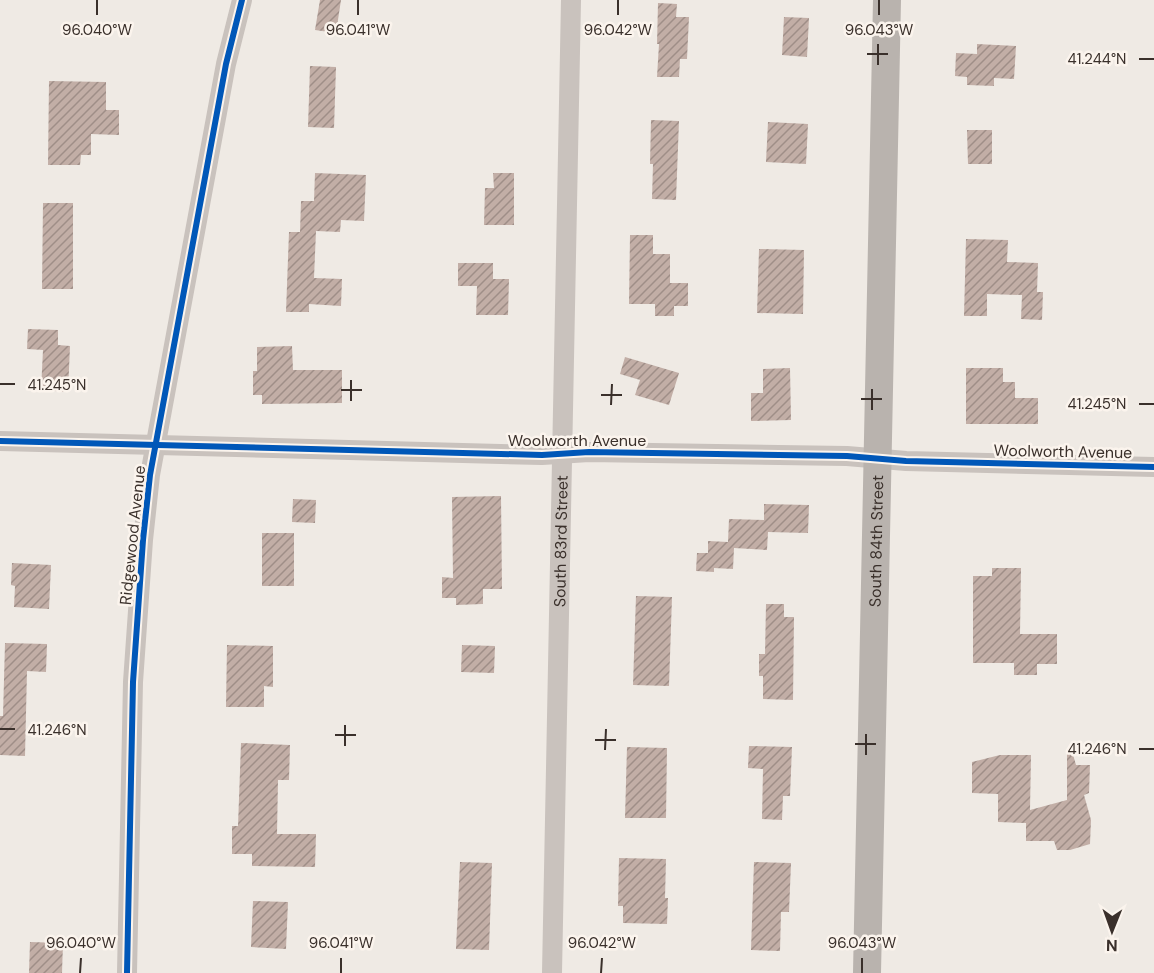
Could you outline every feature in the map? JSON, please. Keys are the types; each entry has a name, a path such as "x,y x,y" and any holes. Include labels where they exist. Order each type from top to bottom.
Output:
{"main road":[{"name":"South 84th Street","path":"867,973 887,0"}],"street":[{"name":"Ridgewood Avenue","path":"128,973 133,682 143,540 155,446 226,64 242,0"},
{"name":"South 83rd Street","path":"552,973 572,0"},
{"name":"Woolworth Avenue","path":"0,441 530,454 589,452 824,456 906,461 1154,466"}],"building":[{"path":"320,0 341,0 336,33 315,30"},
{"path":"658,3 677,4 676,17 689,17 687,59 680,59 679,77 657,77"},
{"path":"784,17 809,18 807,57 782,55"},
{"path":"977,44 1016,46 1014,79 994,78 994,86 967,85 967,77 955,76 956,53 977,54"},
{"path":"310,66 336,67 334,128 308,127"},
{"path":"49,81 106,82 106,110 119,110 119,135 91,134 91,155 81,155 80,165 48,165"},
{"path":"651,120 679,121 676,200 652,199"},
{"path":"768,122 808,124 806,164 766,162"},
{"path":"967,130 992,130 992,164 968,164"},
{"path":"315,173 366,175 364,221 341,220 340,232 316,231 314,278 342,279 341,306 309,304 309,312 286,312 289,232 300,232 301,201 314,201"},
{"path":"493,173 514,173 514,225 484,225 485,188 494,188"},
{"path":"43,203 73,203 73,289 42,289"},
{"path":"630,235 653,235 653,254 670,254 670,283 688,283 688,306 674,306 674,316 655,316 655,304 629,304"},
{"path":"966,239 1008,240 1007,262 1038,263 1037,292 1043,292 1042,320 1021,319 1022,295 987,294 987,316 964,316"},
{"path":"759,249 804,250 803,314 757,313"},
{"path":"458,263 493,263 493,279 509,279 508,315 476,315 477,286 458,286"},
{"path":"28,329 58,330 58,345 70,346 68,392 41,390 43,350 27,349"},
{"path":"292,346 293,370 342,370 342,403 262,404 262,395 253,395 253,371 257,371 257,347"},
{"path":"625,357 679,373 669,405 635,395 640,380 620,374"},
{"path":"790,368 791,420 751,421 751,393 763,393 763,369"},
{"path":"966,368 1003,368 1003,382 1015,382 1015,398 1038,398 1038,424 966,424"},
{"path":"501,496 502,589 483,589 483,604 456,605 456,598 442,598 442,577 453,578 452,497"},
{"path":"293,499 316,500 315,523 292,522"},
{"path":"764,504 809,505 808,533 768,532 767,550 734,548 733,569 714,568 714,572 696,571 697,553 708,553 708,541 728,542 729,519 764,520"},
{"path":"262,533 294,533 294,586 262,586"},
{"path":"12,563 51,565 49,609 14,607 15,586 11,585"},
{"path":"992,568 1021,568 1020,634 1057,634 1057,664 1037,664 1037,675 1014,675 1014,663 973,663 973,576 992,576"},
{"path":"636,596 672,597 669,686 633,685"},
{"path":"766,604 784,604 784,617 794,617 793,700 763,699 763,676 759,676 759,654 765,654"},
{"path":"5,643 47,644 46,672 27,671 25,756 0,755"},
{"path":"227,645 273,646 273,687 264,686 264,707 226,707"},
{"path":"462,645 495,646 494,673 461,672"},
{"path":"241,743 290,745 289,780 278,780 277,834 316,834 315,867 252,866 252,854 232,854 232,826 238,826"},
{"path":"749,746 792,747 790,796 783,796 782,820 762,819 763,769 748,768"},
{"path":"627,747 667,748 666,818 625,818"},
{"path":"1072,751 1076,765 1090,765 1089,793 1084,795 1091,820 1090,844 1070,850 1057,850 1054,841 1026,841 1026,823 998,822 998,794 972,793 972,762 1000,755 1031,755 1030,810 1067,800 1067,752"},
{"path":"619,858 666,859 667,924 623,923 623,906 618,906"},
{"path":"460,862 492,863 489,950 456,949"},
{"path":"754,862 791,863 789,912 781,912 780,951 751,950"},
{"path":"253,901 288,902 286,949 251,947"},
{"path":"30,942 63,943 62,973 29,973"}],"cycle path":[{"path":"127,973 133,682 150,475 226,64 242,0"},
{"path":"0,441 542,455 589,452 847,456 906,461 1154,467"}]}
